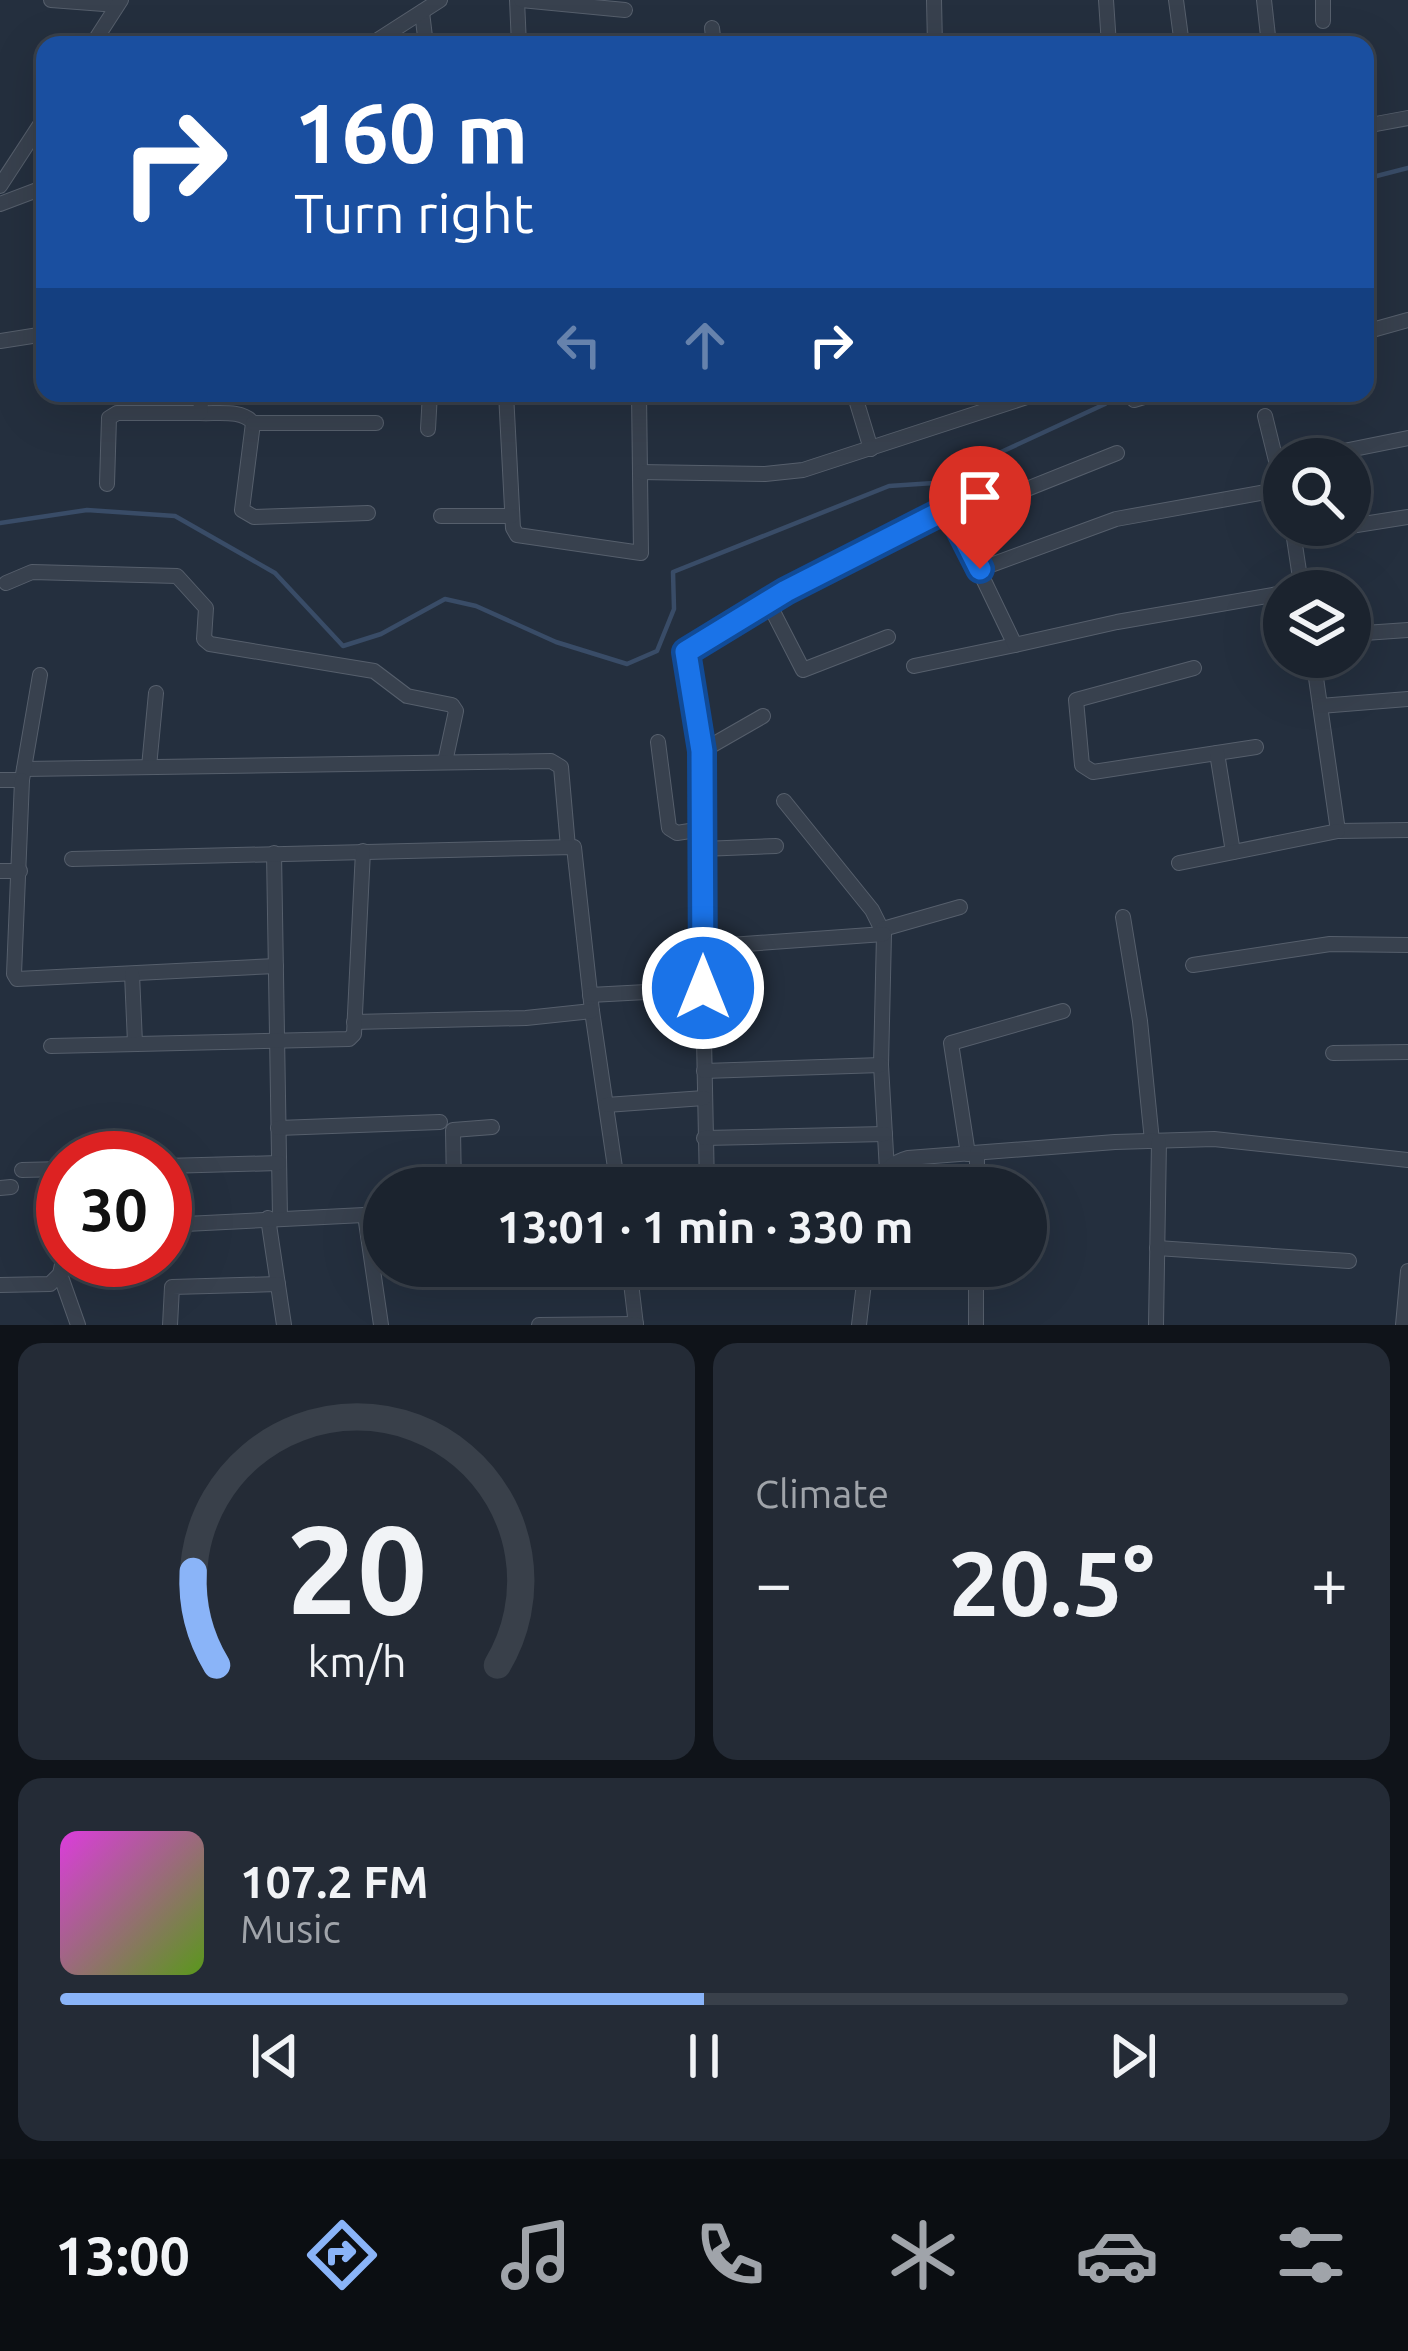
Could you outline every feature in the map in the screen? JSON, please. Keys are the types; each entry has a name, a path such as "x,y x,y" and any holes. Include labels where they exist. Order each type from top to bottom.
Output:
{"street":[{"path":"52,0 119,3"},
{"path":"384,36 440,0"},
{"path":"519,36 519,0 626,10"},
{"path":"934,0 935,36"},
{"path":"1106,0 1108,36"},
{"path":"1176,0 1181,36"},
{"path":"1264,0 1267,36"},
{"path":"1323,0 1323,21"},
{"path":"98,36 119,3"},
{"path":"422,12 425,36"},
{"path":"712,28 713,36"},
{"path":"1374,124 1408,118"},
{"path":"0,187 36,131"},
{"path":"0,204 36,191"},
{"path":"1374,329 1408,320"},
{"path":"0,340 36,335"},
{"path":"200,413 201,402"},
{"path":"428,429 434,402"},
{"path":"506,402 517,536 641,553 639,402"},
{"path":"857,402 871,449"},
{"path":"640,472 786,473 1012,402"},
{"path":"107,484 112,416 236,414 253,423 242,510 246,514 368,514"},
{"path":"1265,416 1272,438"},
{"path":"253,423 376,423"},
{"path":"1371,445 1408,438"},
{"path":"954,518 1118,453"},
{"path":"980,569 1116,519 1263,494"},
{"path":"706,1167 702,751 686,652 768,602 949,508 1015,645"},
{"path":"441,516 512,516"},
{"path":"1371,521 1408,517"},
{"path":"6,583 32,572 177,575 206,608 203,639 210,644 374,670 411,698 452,705 456,711 445,762"},
{"path":"914,666 1263,597"},
{"path":"768,602 802,670 888,637"},
{"path":"1371,633 1408,630"},
{"path":"1195,668 1076,700 1082,765 1093,772 1256,747"},
{"path":"40,675 23,775 17,980 276,966"},
{"path":"1315,678 1338,831"},
{"path":"149,767 156,693"},
{"path":"1320,706 1408,699"},
{"path":"702,751 763,716"},
{"path":"658,742 669,828 677,832 702,829"},
{"path":"1217,753 1233,852"},
{"path":"0,779 149,767 557,763 568,847"},
{"path":"784,800 872,910 883,932 881,1065 887,1167"},
{"path":"1179,863 1338,831 1408,830"},
{"path":"702,849 776,846"},
{"path":"72,859 574,847 615,1167"},
{"path":"51,1046 349,1039 354,1034 363,851"},
{"path":"274,853 279,1162 274,1217 284,1325"},
{"path":"0,871 20,871"},
{"path":"703,947 883,932 960,907"},
{"path":"1123,917 1155,1141 1156,1325"},
{"path":"1193,965 1330,944 1408,945"},
{"path":"132,974 135,1043"},
{"path":"354,1022 526,1018 591,1003 703,988"},
{"path":"975,1167 950,1043 1063,1011"},
{"path":"1333,1053 1408,1052"},
{"path":"704,1071 881,1065"},
{"path":"606,1105 704,1098"},
{"path":"278,1128 440,1122"},
{"path":"454,1167 453,1130 492,1127"},
{"path":"704,1138 885,1134"},
{"path":"891,1167 908,1158 1155,1141 1231,1140 1408,1160"},
{"path":"192,1165 279,1162"},
{"path":"22,1170 36,1170"},
{"path":"192,1223 363,1215"},
{"path":"1157,1248 1349,1261"},
{"path":"1405,1321 1408,1271"},
{"path":"170,1325 172,1287 278,1284"},
{"path":"0,1285 36,1286"},
{"path":"68,1287 78,1325"},
{"path":"375,1287 381,1325"},
{"path":"539,1325 636,1324 632,1287"},
{"path":"859,1325 863,1287"},
{"path":"976,1287 976,1325"}],"waterway":[{"path":"1374,177 1408,168"},
{"path":"0,523 87,510 175,516 275,573 343,646 381,634 445,599 476,606 556,642 627,664 657,651 674,609 673,572 889,486 934,483 1107,402"}],"route":[{"path":"703,988 702,751 686,652 786,591 949,508 980,569"}]}
